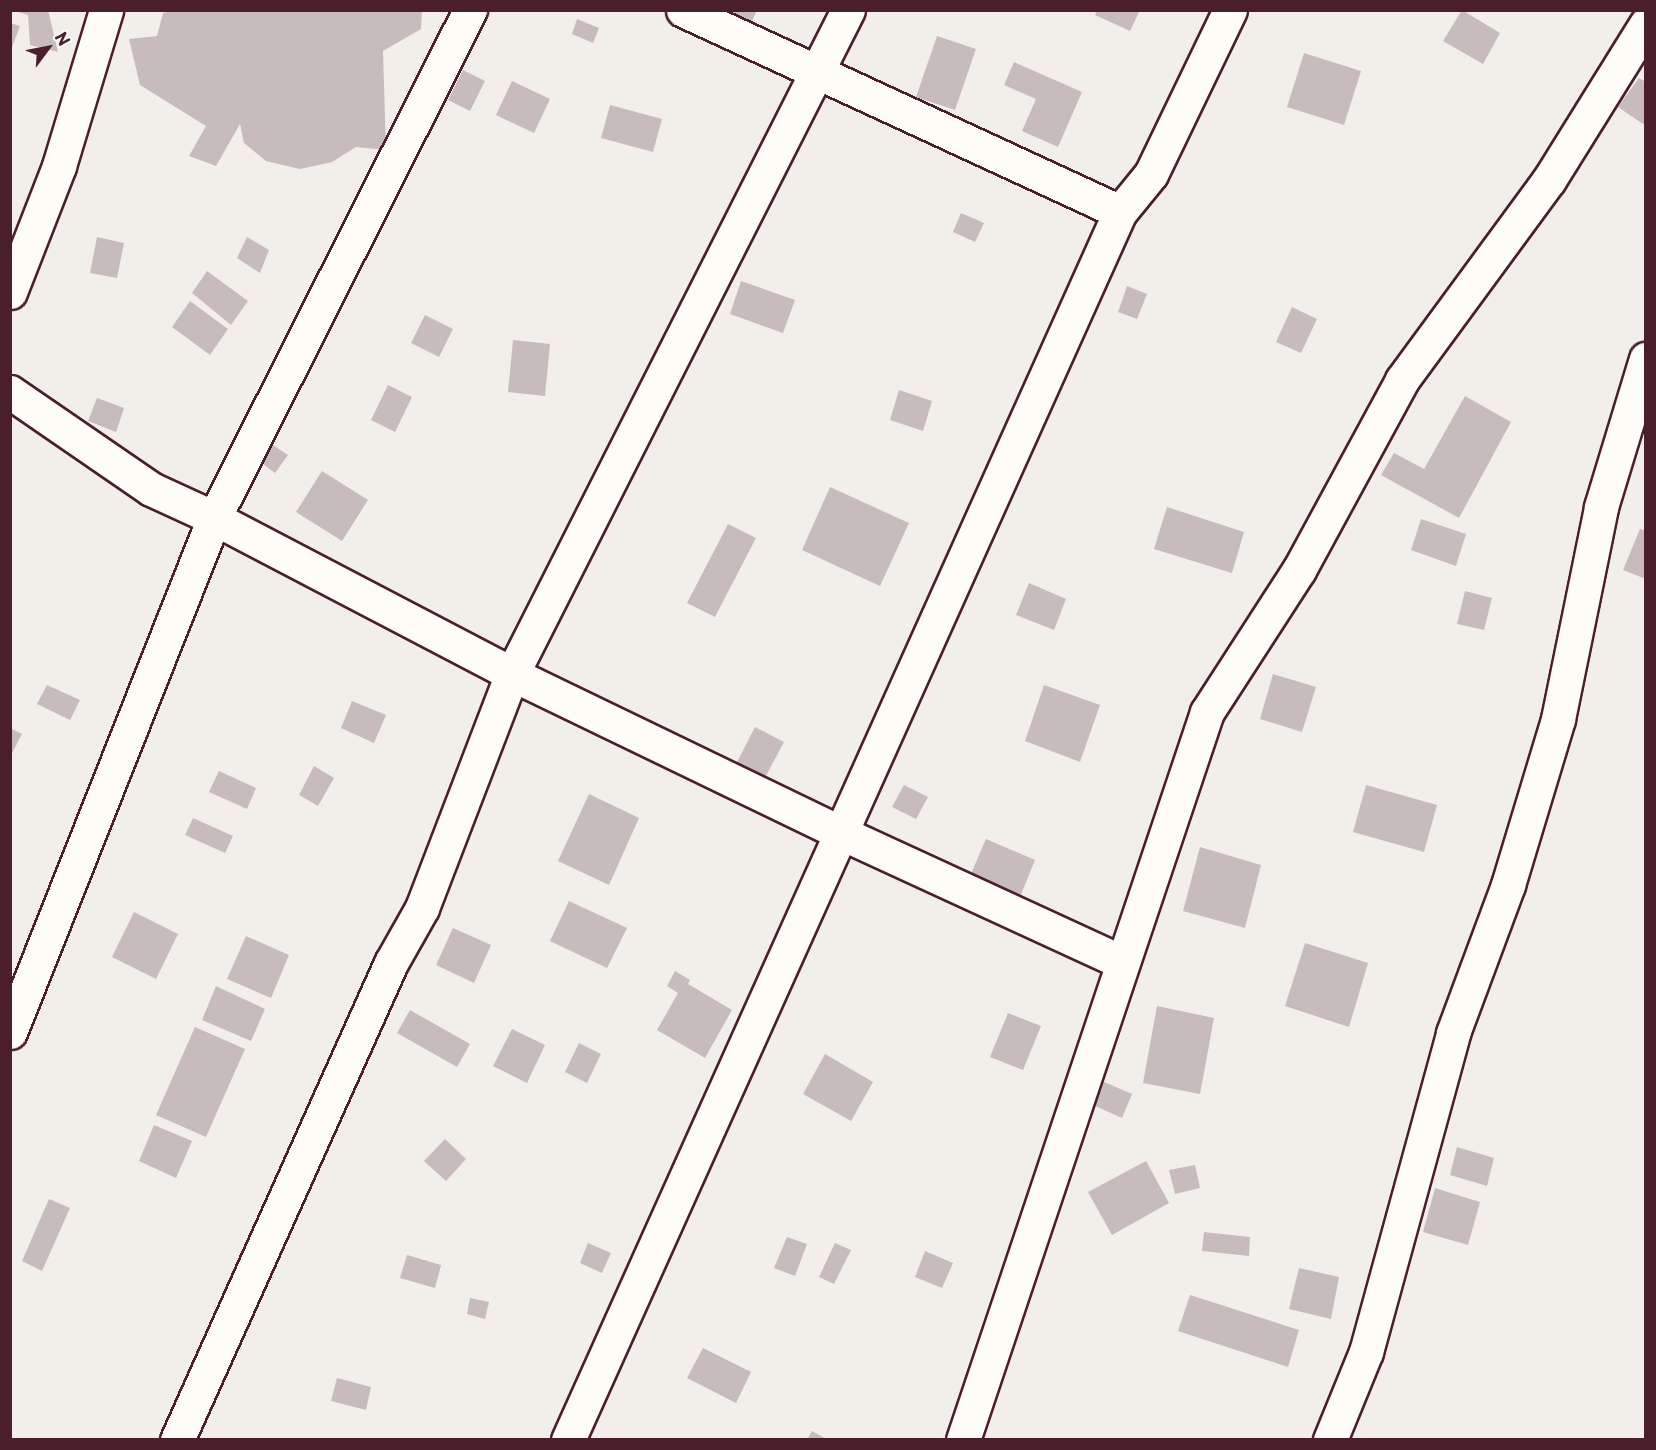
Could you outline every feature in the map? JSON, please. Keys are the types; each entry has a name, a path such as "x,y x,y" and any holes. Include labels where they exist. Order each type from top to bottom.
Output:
{"street":[{"path":"10,292 59,166 106,10"},
{"path":"10,1032 214,518 470,10"},
{"path":"683,10 1120,212"},
{"path":"177,1440 391,963 422,908 512,674 819,72 848,10"},
{"path":"568,1440 839,832 1120,212 1151,174 1230,10"},
{"path":"963,1440 1120,961 1207,712 1299,570 1402,380 1549,180 1646,24"},
{"path":"1330,1440 1366,1352 1453,1034 1508,885 1558,719 1601,507 1646,359"},
{"path":"10,392 151,489 214,518 512,674 839,832 1120,961"}],"building":[{"path":"48,10 58,52 30,45 28,15 15,11"},
{"path":"177,10 422,10 421,29 383,51 386,150 356,147 332,162 300,169 266,161 244,143 240,124 216,166 189,156 206,126 140,85 129,39 157,36 163,13"},
{"path":"712,10 757,10 749,28"},
{"path":"1097,10 1140,10 1130,31 1095,15"},
{"path":"1462,10 1500,33 1483,64 1443,41"},
{"path":"577,19 599,28 593,43 572,34"},
{"path":"10,23 20,26 11,50 10,50"},
{"path":"937,36 976,49 955,110 916,97"},
{"path":"1304,53 1361,71 1344,125 1287,107"},
{"path":"1014,62 1082,92 1058,147 1022,131 1036,99 1004,85"},
{"path":"463,70 485,81 470,111 448,100"},
{"path":"1639,78 1646,82 1646,126 1618,107"},
{"path":"512,81 550,99 534,133 496,115"},
{"path":"610,105 662,119 653,152 601,138"},
{"path":"961,213 984,223 975,242 953,232"},
{"path":"97,237 124,243 117,278 90,273"},
{"path":"247,237 269,250 260,273 237,258"},
{"path":"207,271 248,301 231,325 192,293"},
{"path":"741,281 795,300 783,333 730,314"},
{"path":"1127,286 1147,294 1137,319 1118,312"},
{"path":"190,301 228,329 210,355 172,327"},
{"path":"1292,307 1317,319 1301,353 1276,342"},
{"path":"425,315 453,329 439,357 411,343"},
{"path":"513,340 550,344 545,396 508,392"},
{"path":"388,385 412,397 395,432 371,420"},
{"path":"899,390 932,401 923,431 890,420"},
{"path":"1465,396 1511,422 1459,518 1381,475 1394,453 1424,469"},
{"path":"97,398 124,408 116,432 88,421"},
{"path":"267,441 288,455 275,473 255,458"},
{"path":"322,471 368,500 342,541 296,512"},
{"path":"830,487 909,523 880,586 802,550"},
{"path":"1167,507 1244,532 1232,573 1154,549"},
{"path":"1421,519 1466,534 1456,566 1411,550"},
{"path":"728,524 756,538 715,617 687,603"},
{"path":"1640,529 1646,531 1646,579 1623,570"},
{"path":"1029,583 1066,599 1054,630 1016,615"},
{"path":"1465,591 1492,598 1484,630 1457,624"},
{"path":"1273,674 1316,687 1302,732 1260,719"},
{"path":"47,685 80,700 70,720 37,704"},
{"path":"1044,685 1100,705 1080,762 1025,741"},
{"path":"352,701 386,715 374,743 341,728"},
{"path":"755,727 784,742 761,785 733,770"},
{"path":"10,728 22,734 10,757"},
{"path":"314,766 334,778 318,806 299,795"},
{"path":"219,771 256,788 247,809 209,792"},
{"path":"904,785 928,797 916,819 892,807"},
{"path":"1366,785 1437,805 1424,852 1353,832"},
{"path":"589,794 639,818 609,885 558,861"},
{"path":"193,818 233,836 225,853 185,835"},
{"path":"986,839 1035,860 1020,897 970,876"},
{"path":"1200,847 1261,865 1245,928 1183,911"},
{"path":"569,901 627,928 607,968 550,941"},
{"path":"134,912 178,934 156,979 112,957"},
{"path":"453,928 491,945 474,983 436,965"},
{"path":"246,936 289,955 271,998 227,979"},
{"path":"1305,943 1368,963 1349,1027 1285,1006"},
{"path":"675,971 690,980 688,984 732,1010 705,1058 657,1030 678,993 667,986"},
{"path":"216,986 265,1009 251,1041 202,1020"},
{"path":"1157,1006 1214,1018 1200,1094 1143,1083"},
{"path":"410,1010 470,1044 457,1067 397,1033"},
{"path":"1008,1013 1041,1026 1023,1070 990,1057"},
{"path":"195,1027 245,1049 206,1137 156,1115"},
{"path":"512,1029 545,1045 527,1083 493,1066"},
{"path":"579,1043 601,1054 587,1083 565,1072"},
{"path":"825,1054 873,1082 851,1121 803,1094"},
{"path":"1102,1081 1132,1094 1122,1118 1093,1105"},
{"path":"154,1125 192,1141 176,1178 139,1161"},
{"path":"445,1139 466,1159 446,1181 424,1161"},
{"path":"1457,1147 1494,1158 1487,1186 1450,1175"},
{"path":"1146,1161 1169,1203 1112,1235 1088,1192"},
{"path":"1195,1165 1200,1188 1175,1194 1169,1170"},
{"path":"1435,1188 1480,1202 1468,1245 1423,1232"},
{"path":"49,1199 70,1208 42,1271 22,1261"},
{"path":"1204,1232 1250,1237 1249,1256 1202,1251"},
{"path":"787,1237 807,1244 795,1276 774,1268"},
{"path":"588,1243 611,1253 602,1273 580,1263"},
{"path":"835,1243 851,1250 834,1284 819,1277"},
{"path":"925,1251 953,1263 942,1288 915,1277"},
{"path":"407,1255 441,1265 435,1288 400,1278"},
{"path":"1299,1268 1339,1277 1331,1319 1289,1309"},
{"path":"1190,1295 1299,1330 1288,1367 1178,1331"},
{"path":"470,1298 489,1302 485,1319 467,1314"},
{"path":"703,1348 751,1372 736,1403 687,1378"},
{"path":"337,1378 371,1387 366,1410 331,1401"},
{"path":"812,1431 828,1440 807,1440"}]}
